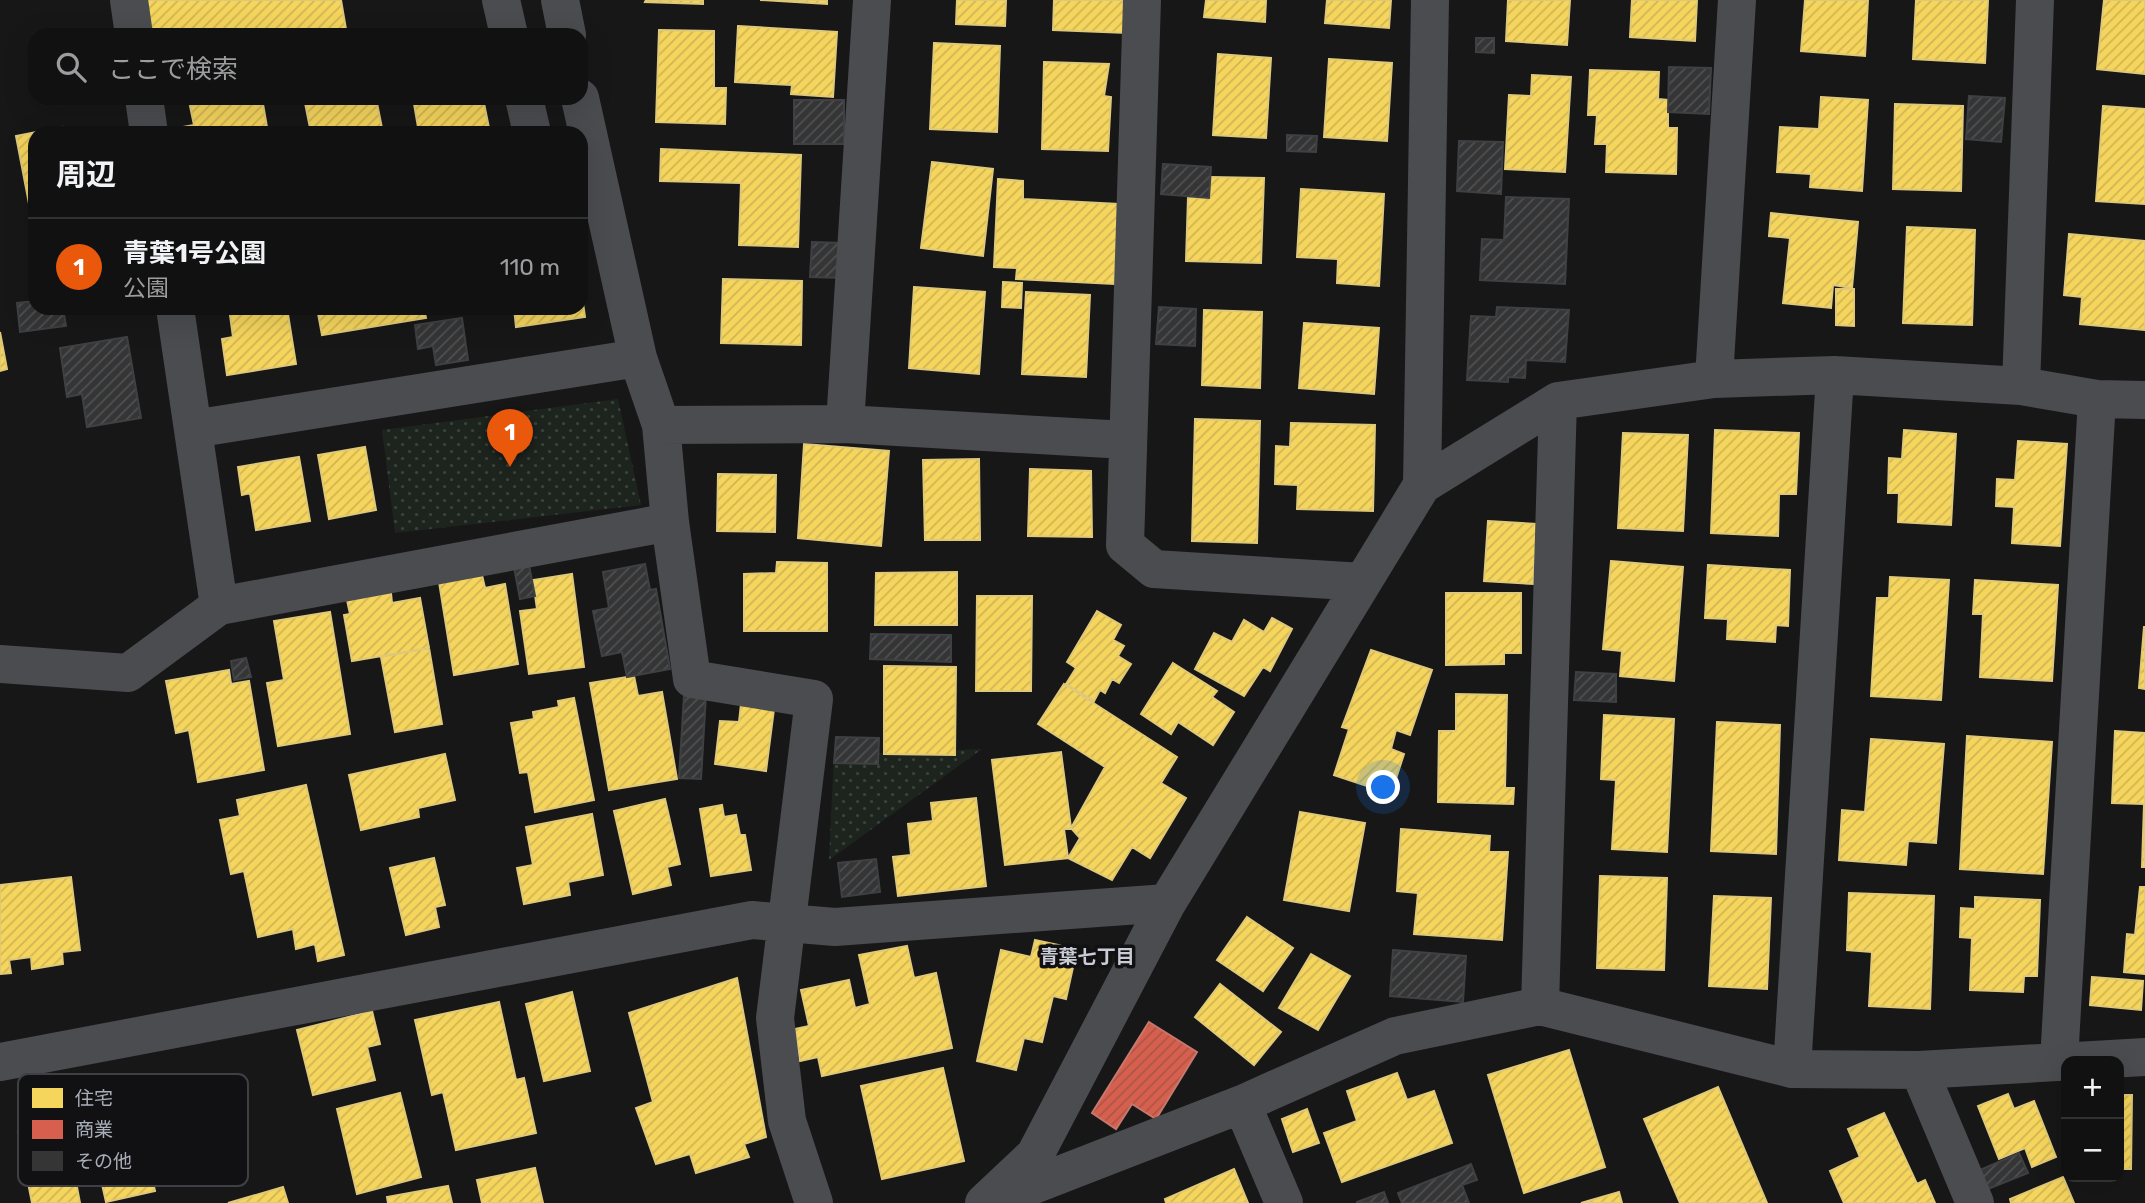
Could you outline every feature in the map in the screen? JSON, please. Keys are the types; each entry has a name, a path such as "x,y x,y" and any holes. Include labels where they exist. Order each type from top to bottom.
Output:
{"street":[{"path":"129,0 133,28"},
{"path":"501,0 507,28"},
{"path":"560,0 566,28"},
{"path":"845,424 872,0"},
{"path":"1142,0 1126,440 1125,545 1154,569 1363,582"},
{"path":"1422,485 1430,0"},
{"path":"1714,379 1737,0"},
{"path":"2021,386 2035,0"},
{"path":"145,105 148,126"},
{"path":"526,105 530,126"},
{"path":"581,105 583,126"},
{"path":"588,174 590,193 638,358 661,425 670,522 692,679 814,699 775,1018 787,1121 814,1203"},
{"path":"176,315 219,606"},
{"path":"193,429 638,358"},
{"path":"1792,1069 1835,375"},
{"path":"985,1203 1035,1155 1167,903 1422,485 1558,401 1714,379 1835,375 2021,386 2097,398 2145,400"},
{"path":"2059,1061 2097,398"},
{"path":"1540,1006 1558,401"},
{"path":"661,425 845,424 1126,440"},
{"path":"0,664 128,673 219,606 670,522"},
{"path":"0,1062 752,920 835,928 1167,903"},
{"path":"985,1203 1242,1104 1395,1036 1540,1006 1792,1069 1919,1069 2145,1057"},
{"path":"1919,1069 1975,1203"},
{"path":"1242,1104 1283,1203"}],"shaded area":[{"path":"618,399 641,505 395,533 382,430"},
{"path":"982,749 829,860 834,755"}],"building: 住宅":[{"path":"144,0 341,0 346,28 149,28"},
{"path":"703,0 703,4 645,2"},
{"path":"760,0 827,0 827,4"},
{"path":"957,0 1006,0 1005,26 956,24"},
{"path":"1054,0 1128,0 1127,33 1053,30"},
{"path":"1206,0 1266,0 1265,22 1204,17"},
{"path":"1327,0 1391,0 1389,28 1325,23"},
{"path":"1508,0 1570,0 1567,45 1506,41"},
{"path":"1632,0 1697,0 1695,41 1630,37"},
{"path":"1805,0 1868,0 1865,56 1801,51"},
{"path":"1916,0 1988,0 1985,63 1913,59"},
{"path":"2104,0 2145,0 2145,74 2097,69"},
{"path":"738,26 837,32 833,97 791,94 792,85 735,82"},
{"path":"659,30 714,31 714,88 726,88 725,124 656,122"},
{"path":"934,43 1000,46 997,132 930,129"},
{"path":"1218,54 1271,58 1266,138 1213,135"},
{"path":"1329,59 1392,63 1387,141 1324,137"},
{"path":"1044,62 1109,64 1104,96 1111,97 1108,151 1042,149"},
{"path":"1590,70 1659,72 1658,99 1668,100 1668,128 1677,128 1676,174 1606,172 1607,144 1595,144 1597,115 1588,115"},
{"path":"1532,75 1571,77 1565,172 1505,169 1509,95 1531,96"},
{"path":"1821,97 1868,100 1862,191 1810,187 1811,174 1777,172 1780,127 1819,129"},
{"path":"1895,104 1963,106 1961,191 1893,189"},
{"path":"263,105 267,126 188,126 194,125 190,106"},
{"path":"305,105 377,105 382,126 310,126"},
{"path":"414,105 484,105 489,126 418,126"},
{"path":"2103,106 2145,109 2145,204 2096,201"},
{"path":"28,134 28,199 16,136"},
{"path":"661,149 801,155 798,247 739,245 741,183 660,181"},
{"path":"932,162 993,169 983,256 921,248"},
{"path":"1211,177 1264,178 1261,263 1186,261 1188,197 1209,198"},
{"path":"998,179 1023,181 1023,199 1119,204 1114,284 1016,279 1017,268 994,267"},
{"path":"1301,189 1384,194 1379,286 1337,283 1338,259 1297,257"},
{"path":"1771,213 1858,222 1852,288 1833,285 1831,308 1783,303 1790,238 1769,236"},
{"path":"1907,227 1975,230 1972,325 1903,323"},
{"path":"2069,234 2145,241 2145,330 2080,324 2082,297 2064,295"},
{"path":"723,279 802,281 801,345 721,343"},
{"path":"1003,282 1022,283 1021,308 1002,307"},
{"path":"914,287 985,292 979,374 909,368"},
{"path":"1836,289 1854,289 1854,326 1836,325"},
{"path":"1026,292 1090,295 1086,377 1022,374"},
{"path":"1204,310 1262,312 1260,388 1202,385"},
{"path":"230,315 288,315 296,364 227,375 222,339 233,337"},
{"path":"318,315 425,315 426,318 322,335"},
{"path":"515,315 585,315 585,317 516,327"},
{"path":"1304,323 1379,328 1374,394 1299,388"},
{"path":"0,332 7,369 0,371"},
{"path":"1195,419 1260,421 1257,543 1192,541"},
{"path":"1291,423 1375,425 1373,511 1297,509 1298,485 1275,484 1276,446 1290,447"},
{"path":"1715,430 1799,433 1796,494 1779,494 1778,536 1711,533"},
{"path":"1904,430 1956,434 1951,525 1898,522 1899,493 1888,493 1889,458 1902,459"},
{"path":"1623,433 1688,435 1683,531 1618,528"},
{"path":"2018,441 2067,444 2060,546 2012,543 2014,507 1996,506 1997,479 2015,480"},
{"path":"804,444 889,451 881,546 798,538"},
{"path":"365,447 376,510 329,519 318,455"},
{"path":"299,457 310,521 256,530 250,493 242,495 238,467"},
{"path":"979,459 980,540 925,540 923,460"},
{"path":"1030,469 1091,471 1092,537 1028,536"},
{"path":"718,474 776,475 775,532 717,531"},
{"path":"1488,521 1537,524 1533,584 1484,581"},
{"path":"1611,561 1683,567 1674,681 1620,676 1622,651 1603,649"},
{"path":"777,562 827,563 827,631 744,631 744,574 776,573"},
{"path":"1708,565 1790,570 1788,626 1776,625 1775,642 1727,639 1728,619 1705,618"},
{"path":"957,572 957,625 875,625 876,573"},
{"path":"572,574 584,667 529,674 520,611 537,609 533,580"},
{"path":"482,575 485,588 505,584 518,664 454,675 439,582"},
{"path":"1890,577 1949,580 1941,700 1871,696 1877,598 1889,598"},
{"path":"1975,580 2058,585 2052,681 1980,677 1983,614 1973,614"},
{"path":"391,593 392,603 420,598 429,648 352,661 344,615 350,614 347,600"},
{"path":"1446,593 1521,593 1521,653 1504,653 1504,664 1446,665"},
{"path":"977,596 1032,596 1031,691 976,691"},
{"path":"1097,611 1121,625 1113,640 1124,646 1118,656 1131,664 1119,683 1112,679 1105,693 1100,690 1094,701 1066,684 1076,668 1067,662"},
{"path":"330,612 350,734 278,746 267,683 284,680 274,621"},
{"path":"1272,618 1292,629 1270,671 1263,667 1244,696 1195,669 1214,633 1232,642 1244,620 1264,632"},
{"path":"2145,627 2145,689 2139,688"},
{"path":"429,648 442,724 395,732 381,657"},
{"path":"1371,650 1432,670 1410,735 1396,730 1391,749 1404,754 1391,794 1334,775 1349,729 1342,727"},
{"path":"1173,663 1217,691 1212,697 1234,712 1213,745 1178,722 1171,734 1141,714"},
{"path":"884,666 956,667 955,755 884,754"},
{"path":"229,670 231,684 249,681 264,770 198,782 189,730 176,733 166,681"},
{"path":"634,676 638,696 662,692 677,779 609,790 590,683"},
{"path":"1064,684 1177,757 1161,783 1186,798 1150,858 1132,847 1112,880 1068,858 1080,838 1071,828 1105,767 1038,724"},
{"path":"1456,694 1507,695 1505,788 1514,788 1513,804 1438,802 1439,731 1456,731"},
{"path":"574,698 594,800 535,812 528,772 520,773 511,723 534,719 533,712 559,707 558,701"},
{"path":"741,704 774,709 766,771 715,764 720,721 739,722"},
{"path":"1604,715 1674,719 1667,852 1612,849 1616,780 1601,779"},
{"path":"1717,722 1780,725 1776,854 1711,851"},
{"path":"2115,731 2145,733 2145,867 2142,867 2144,804 2112,803"},
{"path":"1967,736 2052,742 2043,874 1960,869"},
{"path":"1871,739 1944,744 1936,843 1908,841 1906,865 1839,860 1842,810 1865,812"},
{"path":"1061,752 1071,828 1064,829 1068,858 1005,865 992,760"},
{"path":"445,754 455,800 418,808 419,817 361,830 349,775"},
{"path":"306,785 344,955 318,961 315,944 296,949 293,929 258,937 244,871 231,874 220,820 240,816 237,800"},
{"path":"976,798 986,886 898,896 893,857 911,855 908,824 933,821 931,803"},
{"path":"665,799 680,864 667,867 671,885 633,894 614,811"},
{"path":"722,805 724,817 736,815 740,835 745,835 751,870 711,876 700,809"},
{"path":"1300,812 1365,823 1349,911 1284,900"},
{"path":"592,814 603,875 568,882 570,895 524,904 517,868 533,865 526,827"},
{"path":"1401,829 1490,836 1489,852 1508,852 1502,940 1414,934 1418,893 1397,891"},
{"path":"434,858 445,905 435,907 439,927 406,935 390,868"},
{"path":"1600,876 1667,878 1664,970 1597,968"},
{"path":"71,877 80,950 62,952 63,964 32,969 31,957 9,960 11,973 0,974 0,885"},
{"path":"2140,887 2145,887 2145,974 2124,972 2127,934 2135,935"},
{"path":"1849,893 1934,896 1930,1009 1869,1006 1872,952 1847,950"},
{"path":"1714,896 1771,898 1767,989 1709,986"},
{"path":"1975,897 2040,900 2037,976 2024,976 2023,992 1970,990 1972,938 1960,937 1961,908 1975,909"},
{"path":"1247,917 1293,948 1263,991 1217,960"},
{"path":"1035,940 1077,949 1066,999 1053,996 1042,1042 1024,1038 1016,1070 977,1061 1001,950 1031,957"},
{"path":"907,946 914,978 936,973 952,1048 822,1076 818,1057 800,1061 795,1029 809,1026 801,990 849,980 855,1008 870,1004 859,955"},
{"path":"1311,954 1350,976 1318,1030 1279,1008"},
{"path":"2092,977 2143,981 2141,1010 2090,1005"},
{"path":"737,978 766,1137 744,1144 749,1157 696,1173 690,1154 656,1164 636,1108 653,1102 629,1013"},
{"path":"1220,984 1281,1032 1254,1065 1195,1017"},
{"path":"572,992 590,1071 544,1081 526,1004"},
{"path":"499,1002 516,1080 524,1078 536,1133 456,1150 443,1092 432,1095 415,1020"},
{"path":"372,1011 380,1044 367,1047 375,1080 313,1095 297,1030"},
{"path":"1569,1050 1605,1167 1524,1193 1488,1075"},
{"path":"943,1068 964,1161 882,1179 861,1086"},
{"path":"1397,1073 1407,1100 1434,1091 1452,1143 1342,1182 1324,1133 1357,1121 1347,1091"},
{"path":"1718,1087 1767,1203 1680,1203 1644,1119"},
{"path":"400,1093 421,1177 357,1194 337,1109"},
{"path":"2008,1094 2014,1109 2034,1101 2056,1157 2032,1167 2025,1148 1999,1159 1978,1106"},
{"path":"2124,1095 2132,1095 2131,1169 2124,1169"},
{"path":"1307,1109 1319,1143 1293,1152 1282,1119"},
{"path":"1884,1113 1917,1184 1925,1180 1935,1203 1844,1203 1830,1171 1860,1157 1848,1129"},
{"path":"535,1168 543,1203 482,1203 477,1180"},
{"path":"1234,1169 1248,1203 1166,1203 1165,1199"},
{"path":"2061,1178 2074,1203 2011,1203 2010,1199"},
{"path":"29,1186 77,1186 80,1203 32,1203"},
{"path":"102,1186 154,1186 155,1191 106,1202"},
{"path":"448,1186 452,1203 388,1203 387,1197"},
{"path":"283,1187 288,1203 228,1203"},
{"path":"1619,1192 1622,1203 1581,1203"}],"building: 商業":[{"path":"1149,1022 1197,1052 1156,1119 1132,1104 1116,1129 1092,1113"}],"building: その他":[{"path":"1476,38 1494,38 1494,53 1476,52"},
{"path":"1669,67 1711,68 1709,114 1668,112"},
{"path":"1969,96 2005,98 2001,142 1966,139"},
{"path":"794,100 844,100 844,144 794,144"},
{"path":"1287,135 1317,136 1316,152 1287,151"},
{"path":"1459,141 1503,142 1501,194 1457,191"},
{"path":"1163,164 1211,167 1209,198 1161,194"},
{"path":"1506,197 1569,199 1565,284 1480,280 1482,239 1504,240"},
{"path":"812,242 845,243 844,278 810,277"},
{"path":"28,302 28,315 64,315 66,326 20,332 17,303"},
{"path":"1159,307 1196,309 1195,346 1156,344"},
{"path":"1497,307 1569,310 1565,362 1526,360 1525,378 1508,377 1508,382 1467,380 1471,316 1496,317"},
{"path":"462,318 468,360 436,365 433,346 418,349 415,325"},
{"path":"127,337 141,418 87,427 82,394 67,397 60,348"},
{"path":"528,560 535,596 520,599 513,562"},
{"path":"645,564 650,590 656,589 670,669 627,677 622,652 602,656 593,611 609,608 603,572"},
{"path":"871,634 951,635 951,662 870,659"},
{"path":"246,658 251,677 234,680 231,661"},
{"path":"1576,672 1616,674 1616,702 1574,700"},
{"path":"684,695 706,695 701,779 679,778"},
{"path":"836,737 879,738 878,764 834,763"},
{"path":"876,859 880,892 842,897 838,863"},
{"path":"1393,950 1466,956 1463,1002 1390,996"},
{"path":"2019,1153 2028,1173 1988,1189 1980,1170"},
{"path":"1471,1164 1477,1180 1462,1185 1469,1203 1402,1203 1398,1193"},
{"path":"1384,1192 1388,1203 1357,1203 1357,1202"}],"place":[{"name":"青葉1号公園","path":"510,467"}],"district":[{"name":"青葉七丁目","path":"1087,956"}]}
